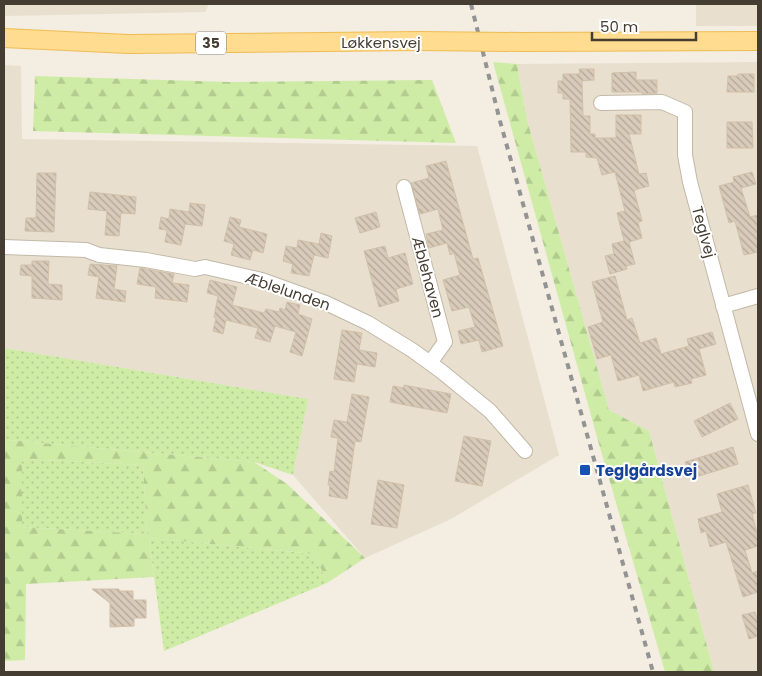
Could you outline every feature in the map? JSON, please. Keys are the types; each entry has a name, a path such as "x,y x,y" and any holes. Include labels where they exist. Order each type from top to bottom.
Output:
{"main road":[{"name":"Løkkensvej","path":"4,38 128,44 419,41 758,41"}],"street":[{"name":"Teglvej","path":"600,103 662,102 685,112 685,155 690,182 758,434"},
{"name":"Æblehaven","path":"404,187 445,342 430,364"},
{"name":"Æblelunden","path":"4,247 86,250 98,255 146,260 195,269 205,267 262,280 326,302 368,323 471,394 490,411 526,451"},
{"path":"723,306 758,296"}],"shaded area":[{"path":"4,4 209,4 205,12 4,16"},
{"path":"696,4 758,4 758,26 696,26"},
{"path":"758,62 758,672 714,672 649,431 609,410 527,120 517,64"},
{"path":"4,65 21,66 22,139 477,146 559,455 451,519 365,558 293,475 308,399 4,348"}],"green space":[{"path":"493,62 517,64 527,120 609,410 649,431 714,672 665,672 597,437"},
{"path":"35,76 228,82 432,80 456,143 33,131"},
{"path":"4,348 308,399 293,475 254,462 9,440 4,444"},
{"path":"9,440 254,462 287,484 365,558 327,583 315,554 149,538 154,577 26,584 25,660 4,661 4,444","holes":["22,459 143,465 147,534 22,527"]},
{"path":"22,459 143,465 147,534 21,527"},
{"path":"149,538 315,554 327,583 164,651"}],"building":[{"path":"579,69 594,69 594,80 582,81 583,116 590,116 590,134 595,134 595,138 616,138 616,115 641,115 641,134 629,134 639,174 646,173 649,186 634,190 642,221 638,222 642,238 629,242 635,264 626,266 627,269 610,274 605,256 614,254 612,244 624,241 617,213 625,211 615,172 602,175 597,158 586,157 586,152 571,152 570,99 563,99 563,93 558,93 558,81 563,81 563,74 580,74"},
{"path":"636,72 636,80 657,80 657,93 612,92 612,73"},
{"path":"738,74 754,74 754,92 727,92 728,76 738,76"},
{"path":"727,122 752,122 753,148 727,148"},
{"path":"446,161 473,259 478,258 503,346 482,352 479,340 461,344 458,331 475,327 469,307 452,311 443,280 460,275 454,253 450,255 447,243 429,248 426,234 443,230 438,209 420,214 411,183 429,178 426,166"},
{"path":"752,172 756,184 741,188 750,217 758,215 758,252 744,255 735,221 729,223 719,186 734,182 733,177"},
{"path":"37,173 56,173 54,232 25,231 26,218 36,218"},
{"path":"90,192 136,197 135,214 121,213 119,236 105,235 107,211 88,209"},
{"path":"190,203 205,205 202,226 185,224 181,245 165,242 167,230 159,229 161,217 169,219 170,209 189,212"},
{"path":"376,212 380,227 360,233 355,218"},
{"path":"230,217 241,220 239,227 267,234 263,253 253,250 250,260 231,255 234,244 224,241"},
{"path":"321,233 332,236 328,258 314,255 309,276 291,273 293,264 283,261 286,246 297,248 298,240 319,244"},
{"path":"385,246 388,258 405,253 413,284 396,289 399,301 379,307 364,251"},
{"path":"32,261 49,261 48,284 62,285 62,300 32,298 32,276 20,275 21,265 32,265"},
{"path":"90,264 117,266 114,289 126,291 125,302 96,298 99,277 88,275"},
{"path":"140,268 174,274 172,283 189,285 187,302 155,298 156,287 137,284"},
{"path":"615,276 627,320 632,318 640,343 656,338 661,354 689,346 687,339 712,332 716,344 699,349 706,375 691,379 692,383 675,387 674,382 643,391 639,375 618,381 611,355 597,359 588,327 603,322 592,282"},
{"path":"210,280 237,287 232,305 264,313 266,309 279,312 280,308 285,310 287,302 300,305 298,314 312,319 302,356 290,352 296,332 275,326 270,342 255,338 258,328 226,320 223,334 213,331 218,296 207,293"},
{"path":"342,330 362,333 359,350 377,353 375,367 357,364 354,382 334,379"},
{"path":"404,385 451,394 447,413 390,402 393,386 404,388"},
{"path":"352,394 369,397 361,442 355,441 347,499 329,496 330,485 328,485 330,471 334,472 338,438 331,437 334,420 347,422"},
{"path":"730,403 738,419 702,437 694,421"},
{"path":"464,436 491,441 482,486 455,481"},
{"path":"733,447 738,464 696,477 694,472 689,474 685,462"},
{"path":"378,480 404,485 397,528 371,524"},
{"path":"748,485 756,513 752,514 758,537 758,546 745,550 752,573 758,571 758,592 743,597 726,542 710,547 706,531 701,533 698,519 722,512 717,494"},
{"path":"92,589 133,591 133,600 146,600 146,618 134,618 134,626 110,627 110,603"},
{"path":"755,612 758,622 758,636 749,639 742,615"}],"railway":[{"path":"471,4 500,121 653,672"}],"place":[{"name":"Teglgårdsvej","path":"585,470"}]}
